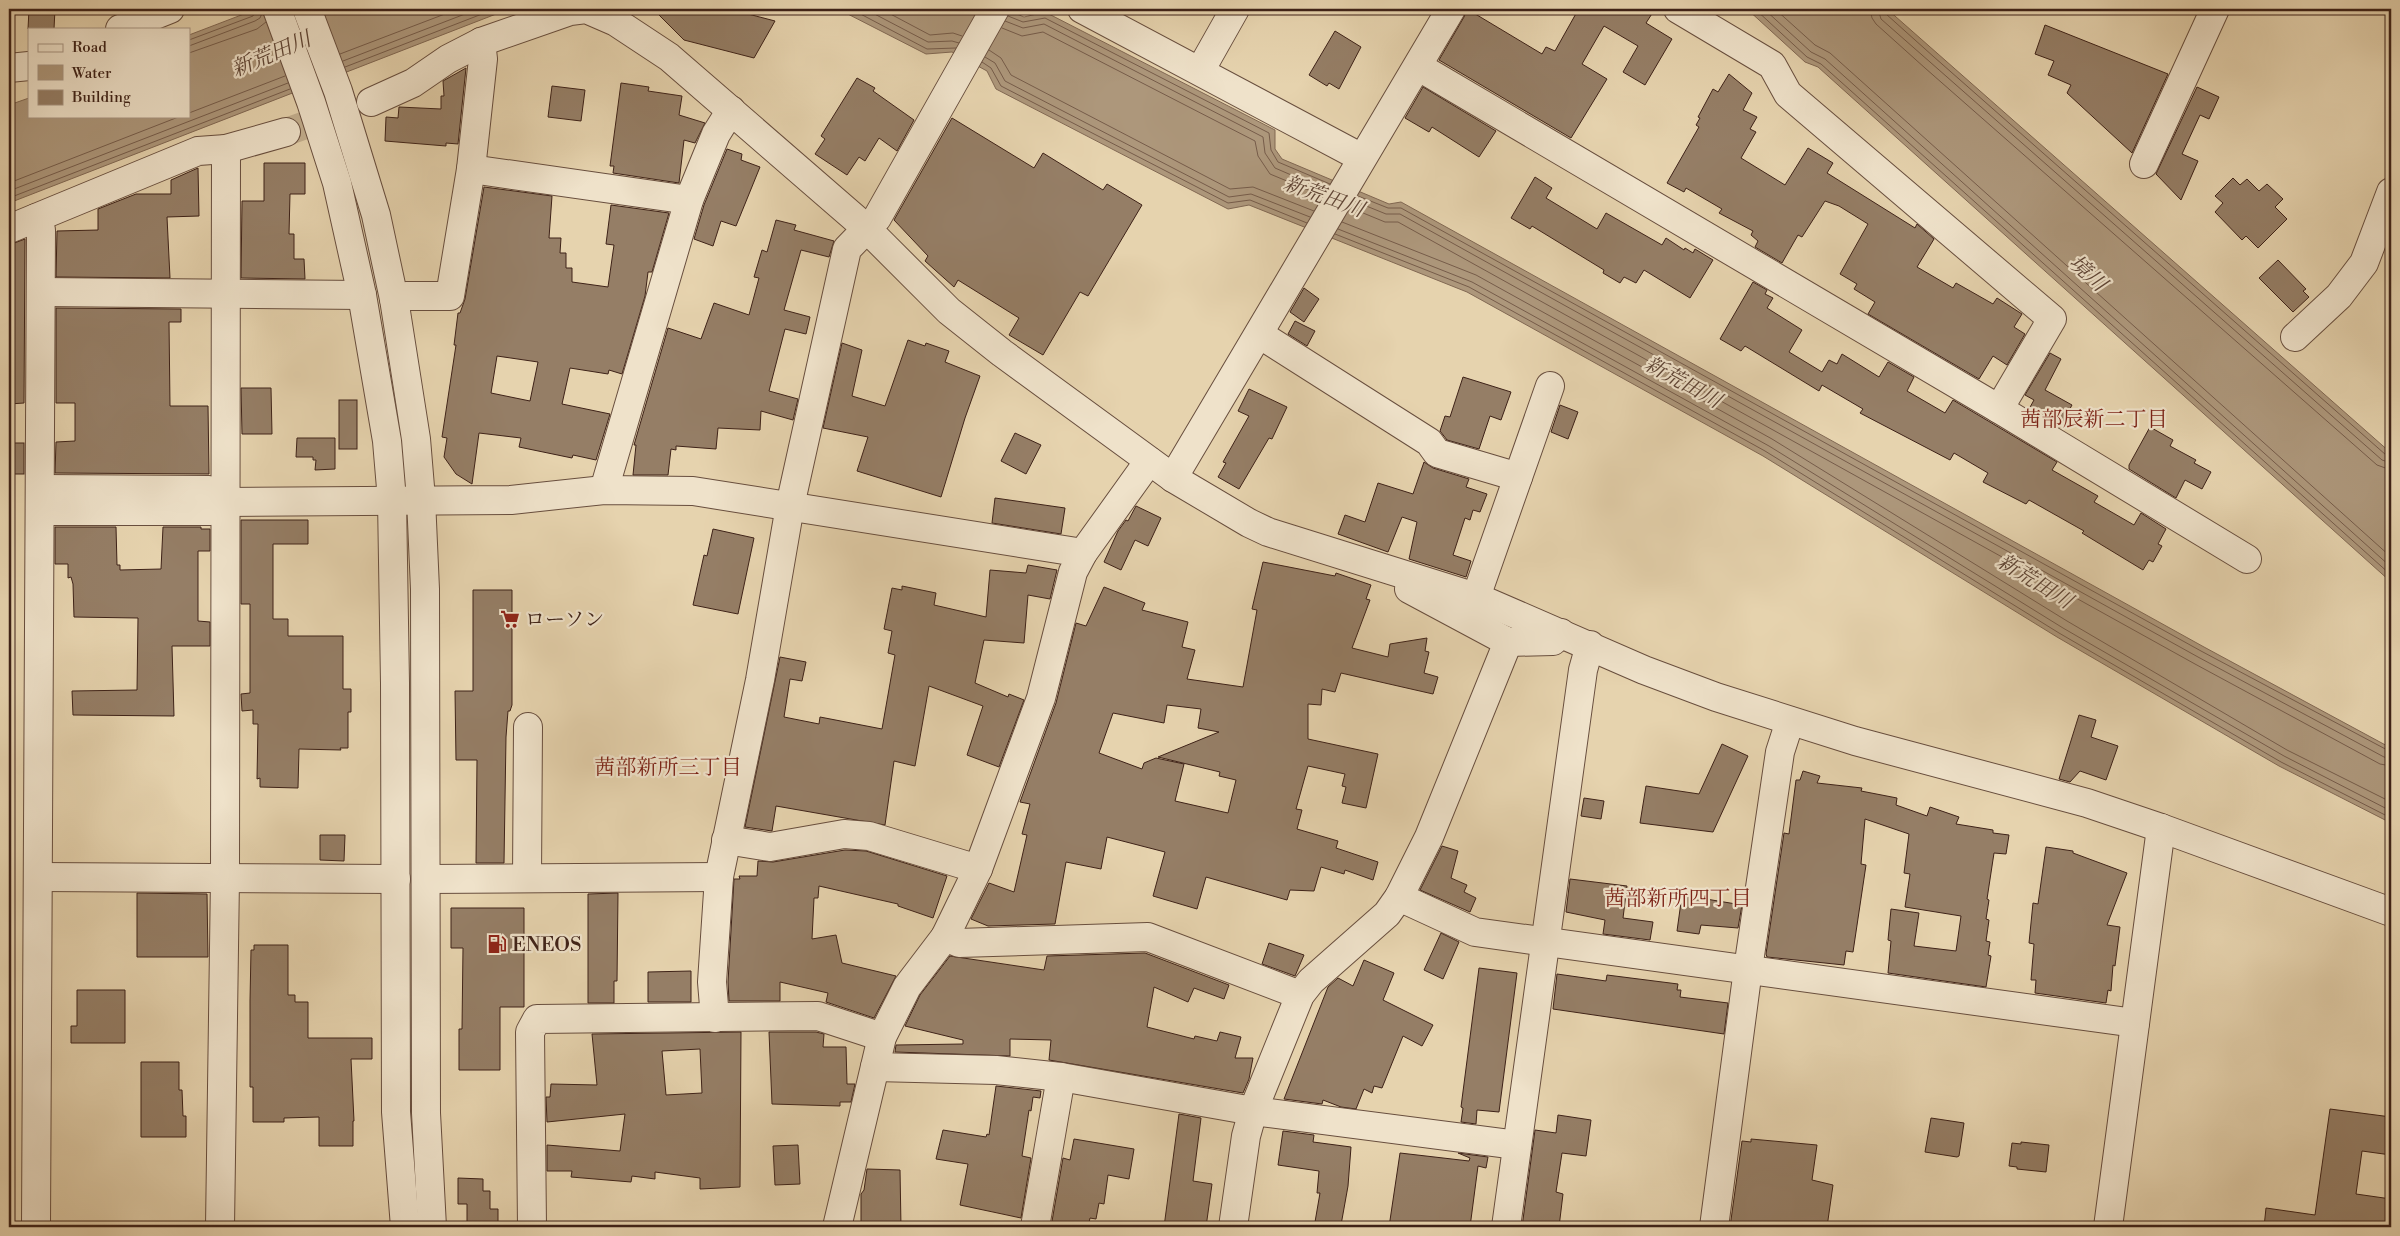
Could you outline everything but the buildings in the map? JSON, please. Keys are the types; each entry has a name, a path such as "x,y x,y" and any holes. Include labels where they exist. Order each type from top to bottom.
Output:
{"street":[{"path":"122,28 170,9"},
{"path":"277,9 312,102 337,183 362,295 387,441 392,500 396,879 396,1112 405,1227"},
{"path":"307,9 338,91 376,215 394,299 416,440 425,588 426,1113 432,1227"},
{"path":"371,102 413,83 448,59 481,42 570,11 586,9 616,22 669,57 865,227 949,311 1002,353 1173,478 1249,523 1268,532 1476,597 1644,670 1716,697 1855,741 2087,803 2391,912"},
{"path":"715,1018 712,982 718,877 761,670 790,506 847,248 865,227 877,218 995,9"},
{"path":"1082,9 1107,15 1359,164"},
{"path":"1200,71 1235,9"},
{"path":"1173,478 1419,66 1451,9"},
{"path":"1678,9 1772,65 1788,94 2052,319 1999,409"},
{"path":"2144,164 2215,9"},
{"path":"394,299 406,296 450,296 471,169 483,59 481,42"},
{"path":"9,68 28,66"},
{"path":"1419,66 1999,409 2248,559"},
{"path":"604,490 689,200 716,134 731,110"},
{"path":"9,229 198,151 226,149 286,132"},
{"path":"220,1227 224,878 224,294 226,149"},
{"path":"471,169 689,200"},
{"path":"2295,337 2339,296 2364,263 2391,192"},
{"path":"36,218 41,230 36,1227"},
{"path":"41,292 362,295"},
{"path":"1259,334 1429,442 1437,453 1518,477"},
{"path":"1476,597 1550,386"},
{"path":"837,1227 882,1037 907,987 945,937 978,869 1041,698 1073,572 1083,554 1149,461"},
{"path":"41,500 209,490 224,502 421,499 510,500 604,490 694,491 1083,554"},
{"path":"1386,569 1399,583 1508,642 1553,641 1561,633"},
{"path":"1233,1227 1246,1136 1253,1111 1300,994 1311,981 1387,914 1399,896 1429,837 1508,642"},
{"path":"1506,1227 1582,670 1590,645"},
{"path":"1714,1227 1748,969 1780,752 1790,721"},
{"path":"527,878 528,727"},
{"path":"2108,1227 2161,828"},
{"path":"726,840 770,847 844,834 869,836 978,869"},
{"path":"38,877 396,879"},
{"path":"427,879 718,877"},
{"path":"1399,896 1475,932 2135,1024"},
{"path":"945,937 959,943 1148,937 1300,994"},
{"path":"532,1227 530,1032 537,1019 818,1016 882,1037"},
{"path":"875,1066 996,1070 1061,1077 1253,1111 1517,1145"},
{"path":"1034,1227 1061,1077"}],"water":[{"name":"新荒田川","path":"257,9 509,9 9,203 9,105 28,98 28,118 190,118 190,35"},
{"name":"新荒田川","path":"838,9 1005,9 1024,17 1045,12 1275,130 1275,149 1282,159 1389,204 1401,202 2204,647 2391,748 2391,823 2279,766 2057,637 1763,456 1467,292 1249,205 1228,209 996,89 987,71 952,52 926,54"},
{"name":"境川","path":"1747,9 1887,9 2391,453 2391,582 1818,67 1805,62"}],"tunnel":[{"path":"286,132 367,103"}],"place":[{"name":"ローソン","path":"510,619"},
{"name":"ENEOS","path":"497,944"}],"district":[{"name":"茜部辰新二丁目","path":"2094,419"},
{"name":"茜部新所三丁目","path":"668,767"},
{"name":"茜部新所四丁目","path":"1678,898"}]}
